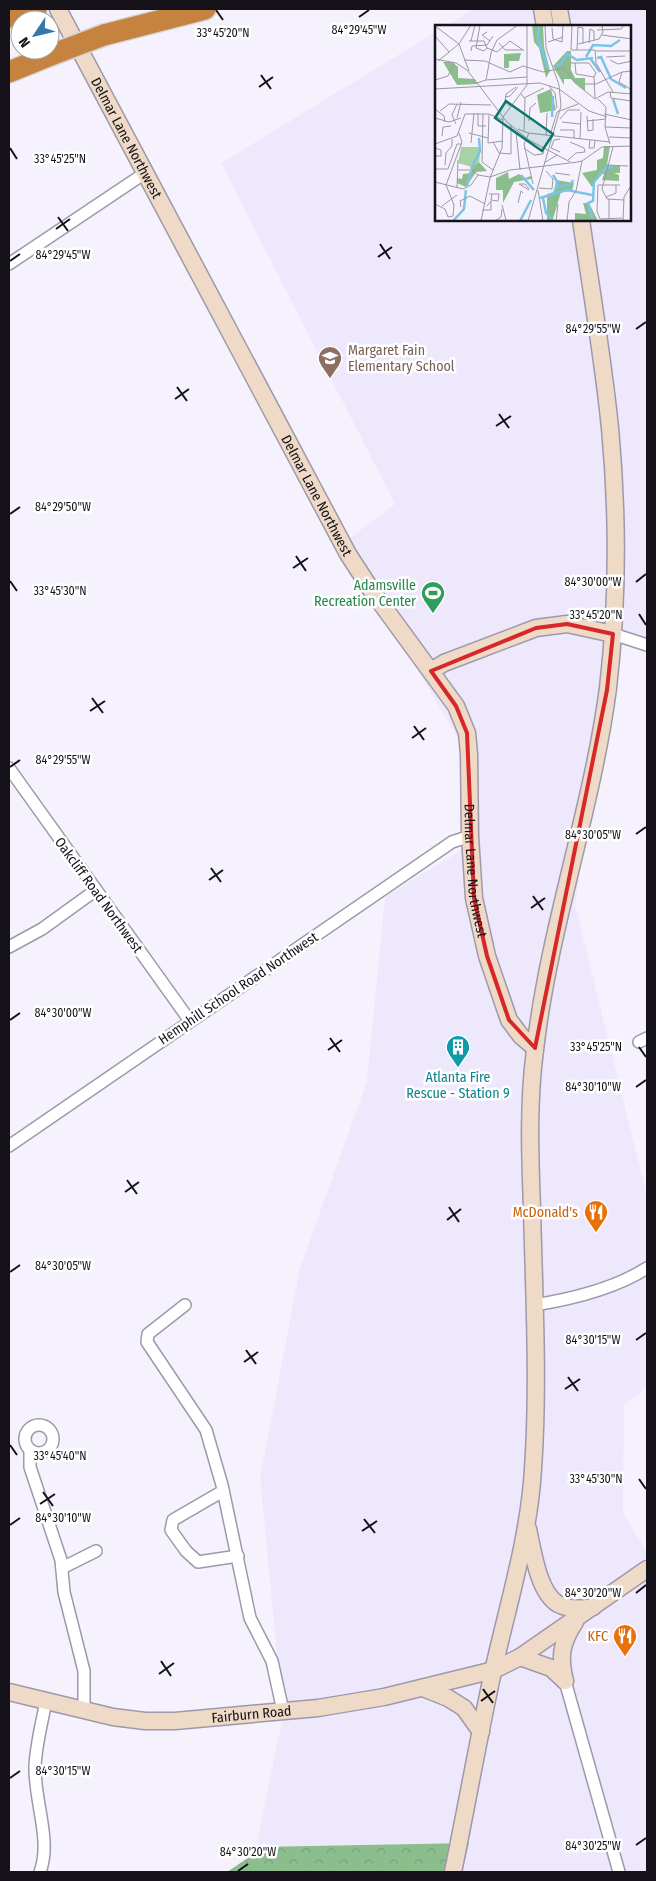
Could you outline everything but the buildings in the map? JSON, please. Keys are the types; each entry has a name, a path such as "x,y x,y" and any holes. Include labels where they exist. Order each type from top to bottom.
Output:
{"highway":[{"path":"60,46 206,9"},
{"path":"9,72 29,60"}],"street":[{"name":"Delmar Lane Northwest","path":"58,9 348,554 372,591 456,706 467,733 470,754 470,836 474,898 486,956 509,1020 521,1036 535,1048"},
{"path":"542,9 545,25"},
{"path":"559,9 562,25"},
{"path":"9,264 145,173"},
{"path":"453,1872 494,1670 527,1526 533,1480 536,1425 530,1137 535,1048 546,977 597,754 613,634 616,527 612,453 604,378 581,221"},
{"path":"431,671 444,663 536,628 568,624 647,644"},
{"name":"Oakcliff Road Northwest","path":"9,768 190,1021"},
{"name":"Hemphill School Road Northwest","path":"9,1146 452,842 470,836"},
{"path":"9,947 42,928 96,890"},
{"path":"534,1305 556,1302 615,1285 647,1268"},
{"path":"184,1305 148,1334 147,1342 206,1430 223,1491 250,1618 272,1662 282,1711"},
{"path":"30,1450 30,1467 61,1560 64,1592 84,1671 84,1710"},
{"path":"223,1491 173,1520 172,1530 186,1551 198,1562 238,1556"},
{"path":"527,1526 539,1576 550,1597 559,1604 570,1608 593,1607"},
{"path":"62,1568 96,1551"},
{"name":"Fairburn Road","path":"9,1692 113,1717 145,1721 175,1721 335,1705 424,1688 494,1670 520,1657 647,1569"},
{"path":"577,1618 564,1642 560,1660 619,1872"},
{"path":"520,1657 551,1668 565,1681"},
{"path":"424,1688 448,1698 464,1708 481,1732"},
{"path":"40,1872 45,1846 36,1796 35,1765 46,1702"}],"highlighted area":[{"path":"567,624 613,634 607,690 535,1048 509,1020 487,956 474,898 467,733 456,706 431,671 536,628"}],"shaded area":[{"path":"474,9 647,9 647,642 616,639 575,905 647,1196 647,1387 624,1405 623,1513 647,1552 647,1872 462,1872 468,1843 256,1847 283,1716 260,1478 300,1268 367,1081 385,897 468,846 463,747 420,674 338,547 395,504 221,163 435,33 435,221 631,221 631,25 448,25"}],"green space":[{"path":"469,1843 462,1872 227,1872 254,1854 256,1847"}],"place":[{"name":"Margaret Fain Elementary School","path":"330,379"},
{"name":"Adamsville Recreation Center","path":"433,614"},
{"name":"Atlanta Fire Rescue - Station 9","path":"458,1068"},
{"name":"McDonald's","path":"596,1233"},
{"name":"KFC","path":"625,1657"}]}
